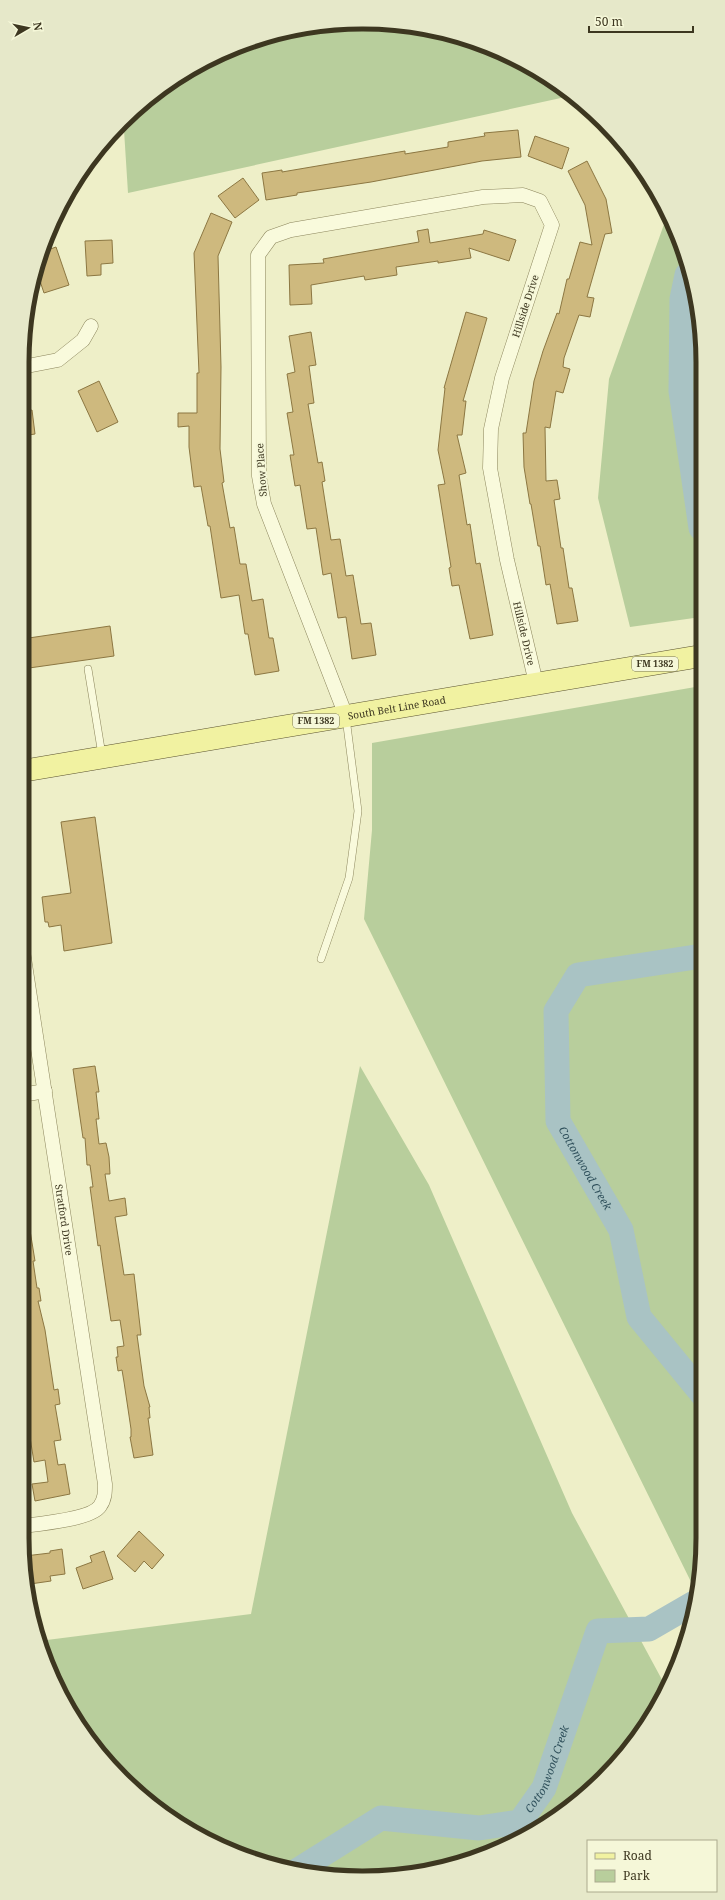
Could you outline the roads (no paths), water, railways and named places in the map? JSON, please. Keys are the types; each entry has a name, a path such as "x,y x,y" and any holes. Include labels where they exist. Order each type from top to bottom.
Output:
{"main road":[{"name":"South Belt Line Road","path":"29,770 696,657"}],"street":[{"name":"Hillside Drive","path":"271,237 291,230 483,197 523,195 540,201 552,225 502,378 491,429 490,468 507,560 536,683"},
{"name":"Show Place","path":"271,237 258,255 259,476 264,504 346,716"},
{"path":"29,366 58,360 83,340 91,326"},
{"name":"Stratford Drive","path":"29,991 105,1484 105,1495 100,1507 84,1516 29,1525"},
{"path":"29,1094 44,1091"}],"lane":[{"path":"88,669 103,757"},
{"path":"321,959 349,878 358,811 346,716"}],"waterway":[{"name":"Cottonwood Creek","path":"686,280 682,299 681,391 696,494"},
{"name":"Cottonwood Creek","path":"696,957 578,975 556,1011 558,1121 621,1230 639,1317 696,1386"},
{"name":"Cottonwood Creek","path":"304,1866 381,1818 479,1828 520,1822 544,1788 598,1631 649,1629 689,1606"}]}
